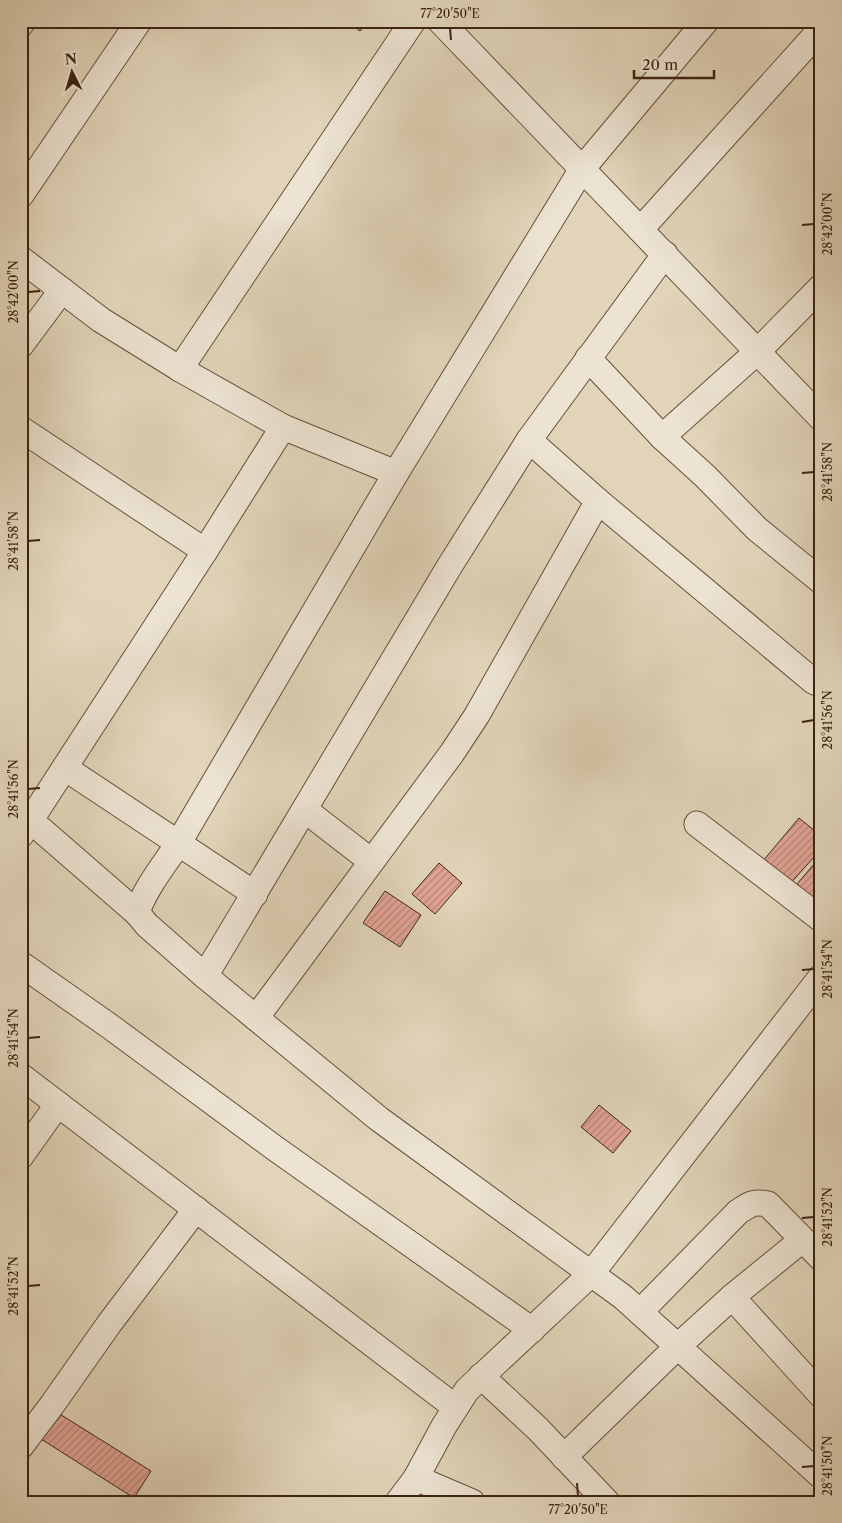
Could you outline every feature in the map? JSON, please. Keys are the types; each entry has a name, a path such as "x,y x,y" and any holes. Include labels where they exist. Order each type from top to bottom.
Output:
{"street":[{"path":"21,196 139,21"},
{"path":"180,369 414,21"},
{"path":"137,913 139,905 178,844 396,473 582,169 706,21"},
{"path":"444,23 821,418"},
{"path":"641,229 821,28"},
{"path":"205,976 449,567 529,440 665,254"},
{"path":"21,259 101,320 180,369 283,427 396,473"},
{"path":"662,437 757,352 821,287"},
{"path":"21,345 62,290"},
{"path":"588,358 662,437 705,476 757,529 821,581"},
{"path":"283,427 26,827 137,913 147,925 205,976 379,1119 623,1297 821,1476"},
{"path":"21,429 205,551"},
{"path":"529,440 813,681 821,682"},
{"path":"256,1018 452,754 477,715 598,500"},
{"path":"64,768 254,894"},
{"path":"305,810 372,861"},
{"path":"697,824 821,919"},
{"path":"21,964 116,1031 276,1149 532,1330"},
{"path":"398,1502 416,1478 467,1390 591,1274 821,977"},
{"path":"21,1076 456,1407"},
{"path":"21,1156 58,1104"},
{"path":"640,1312 738,1212 749,1204 757,1202 768,1204 821,1258"},
{"path":"21,1446 109,1324 196,1209"},
{"path":"564,1457 677,1347 732,1297 802,1240"},
{"path":"732,1297 821,1395"},
{"path":"481,1376 538,1429 607,1502"},
{"path":"416,1478 472,1502"}],"building":[{"path":"347,21 368,21 360,31"},
{"path":"799,818 821,836 821,849 790,884 763,861"},
{"path":"821,856 821,905 797,884"},
{"path":"439,863 462,883 435,914 412,894"},
{"path":"385,891 421,915 400,947 363,923"},
{"path":"599,1105 631,1131 613,1153 581,1127"},
{"path":"58,1413 151,1471 134,1498 41,1439"}]}
